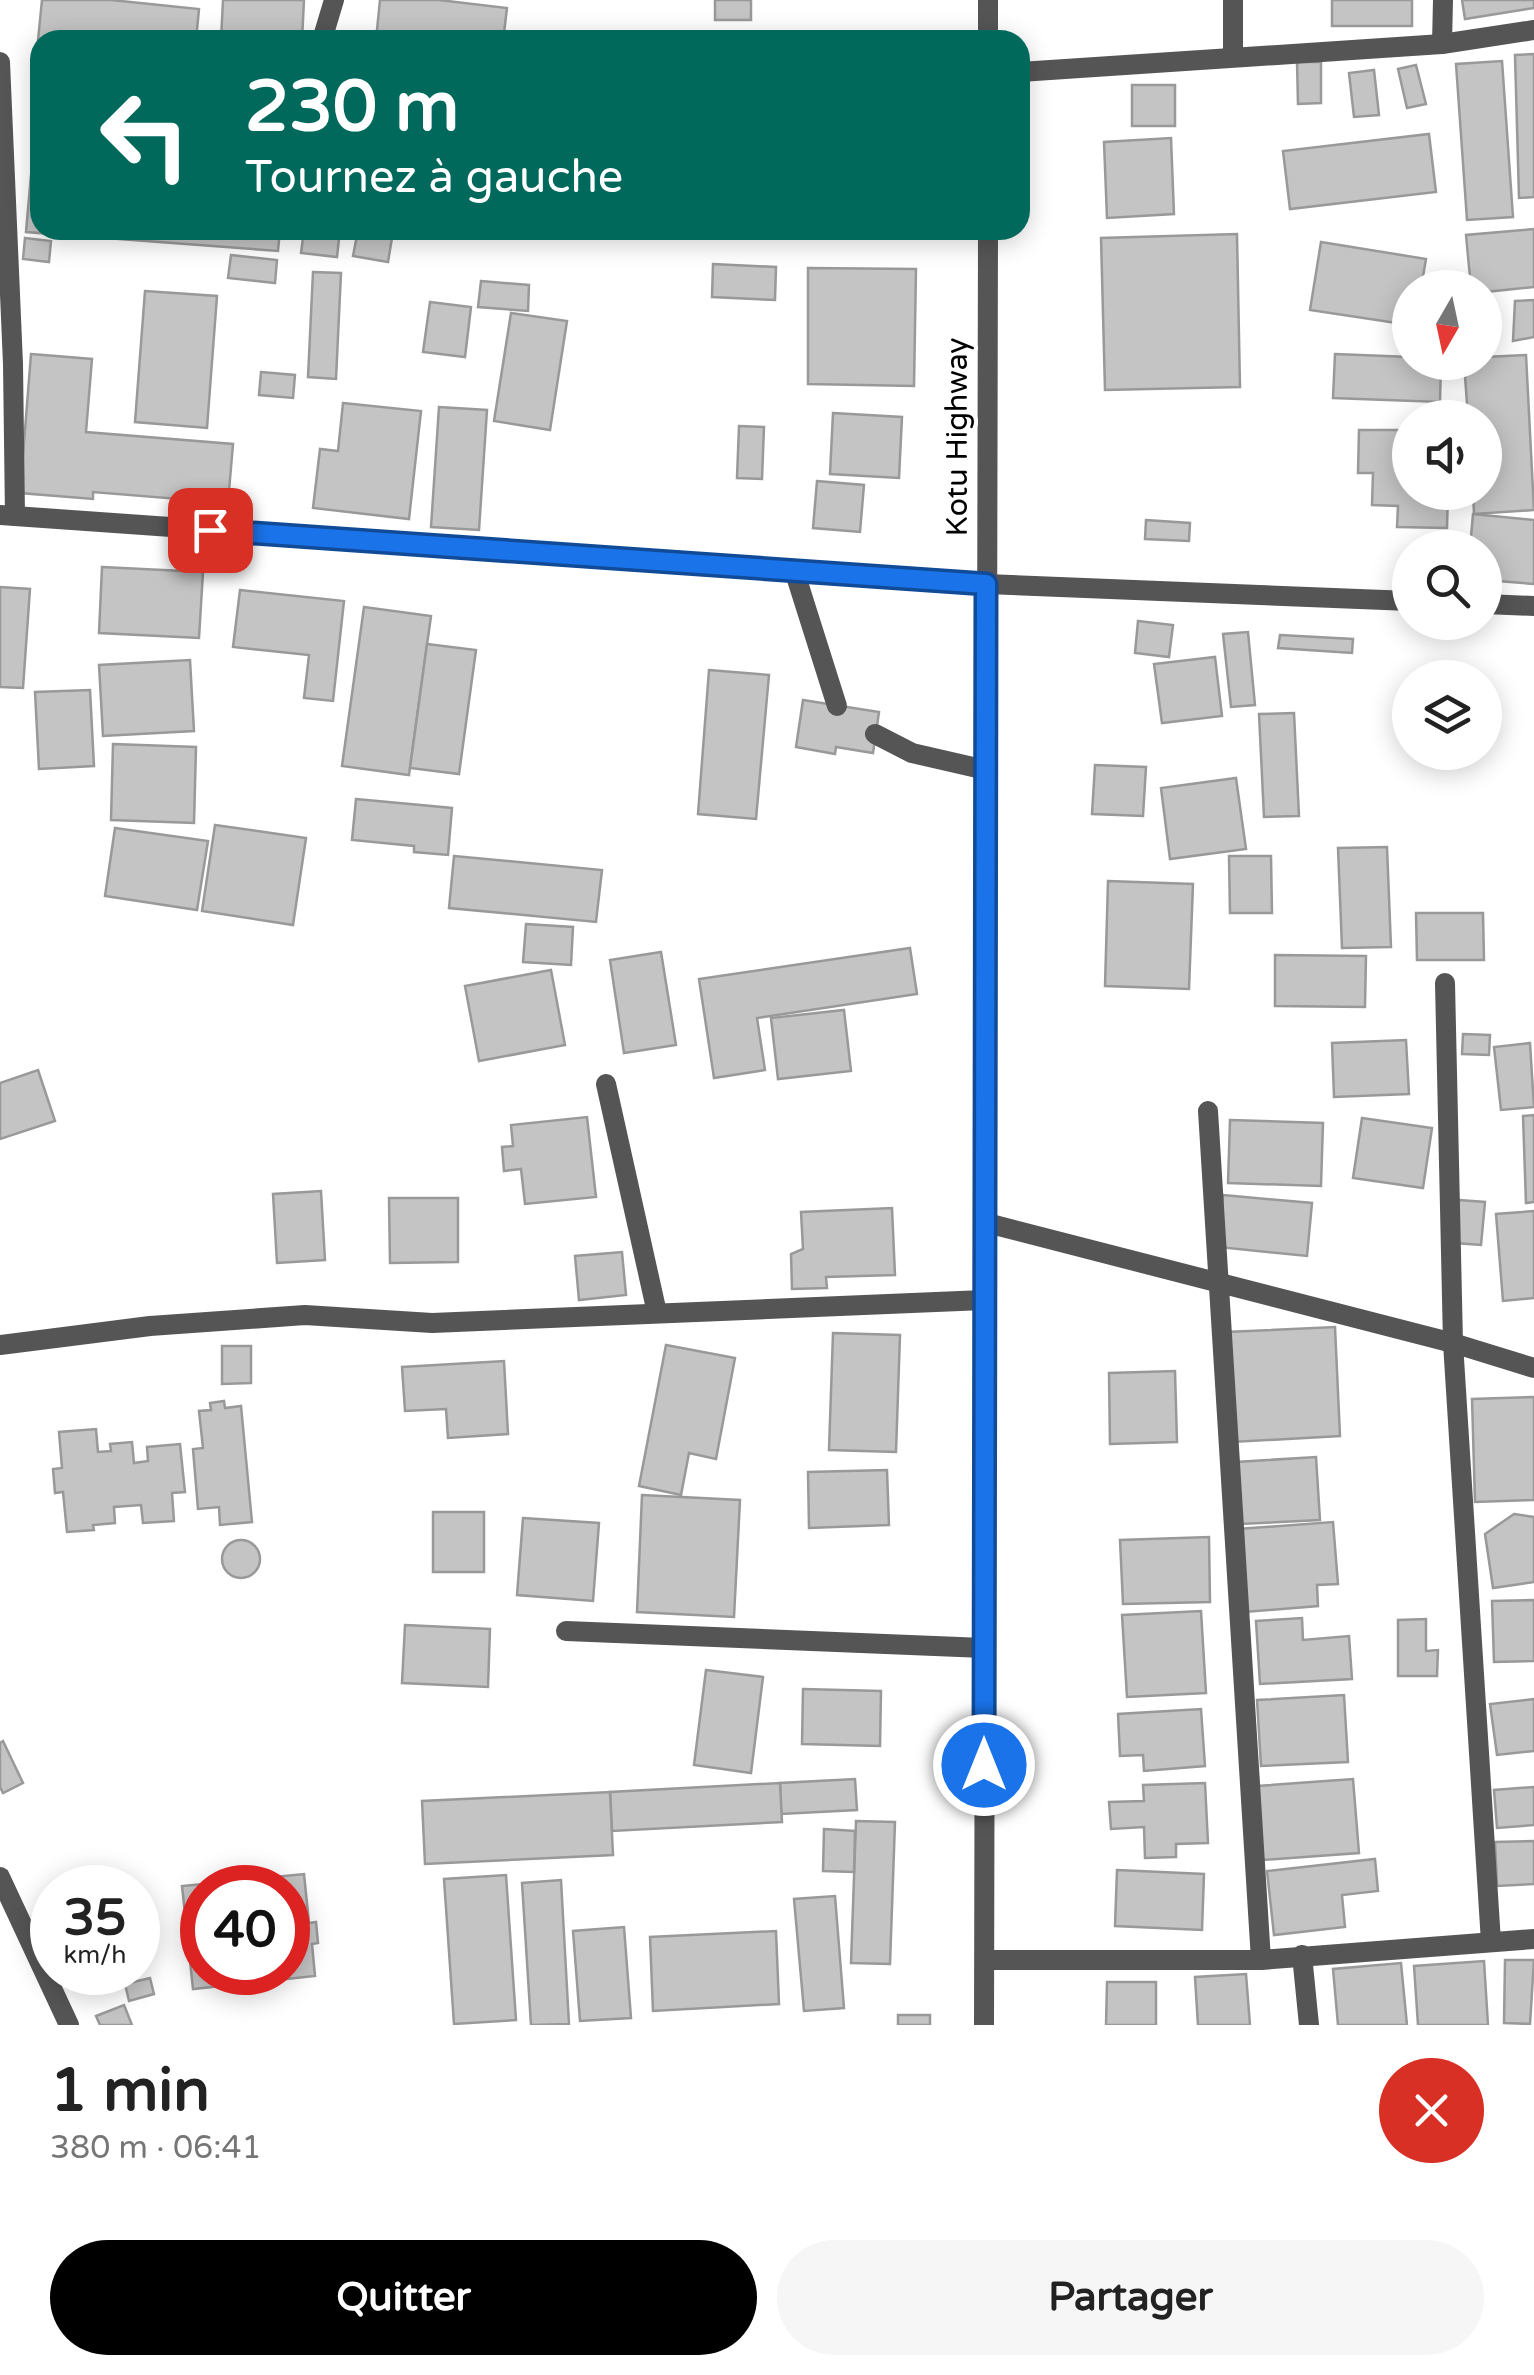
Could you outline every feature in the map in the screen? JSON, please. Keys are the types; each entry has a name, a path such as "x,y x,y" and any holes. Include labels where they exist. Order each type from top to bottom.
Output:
{"street":[{"path":"325,30 334,0"},
{"path":"988,0 988,30"},
{"path":"1233,0 1233,57"},
{"path":"1442,44 1443,0"},
{"path":"1030,71 1442,44 1534,30"},
{"path":"0,62 13,364 8,515 986,584 1392,600"},
{"name":"Kotu Highway","path":"984,2025 988,240"},
{"path":"794,570 837,706"},
{"path":"1502,605 1534,606"},
{"path":"876,734 912,753 986,770"},
{"path":"1445,983 1453,1343 1492,1942"},
{"path":"606,1084 657,1313"},
{"path":"1208,1110 1261,1960"},
{"path":"984,1222 1453,1343 1534,1368"},
{"path":"0,1344 150,1326 306,1316 432,1323 984,1300"},
{"path":"566,1631 984,1648"},
{"path":"0,1877 69,2025"},
{"path":"985,1960 1261,1960 1534,1938"},
{"path":"1302,1955 1309,2025"}],"building":[{"path":"42,0 111,0 199,9 197,30 39,30"},
{"path":"223,0 304,0 302,30 222,30"},
{"path":"380,0 439,0 507,8 504,30 377,30"},
{"path":"715,0 751,0 751,20 715,20"},
{"path":"1332,0 1412,0 1412,26 1332,26"},
{"path":"1462,0 1534,0 1534,8 1465,19"},
{"path":"1534,54 1534,197 1519,198 1515,55"},
{"path":"1502,61 1513,217 1467,220 1456,64"},
{"path":"1297,62 1321,62 1321,103 1298,104"},
{"path":"1416,65 1426,104 1407,108 1398,69"},
{"path":"1374,70 1379,115 1354,117 1349,73"},
{"path":"1132,85 1175,85 1175,126 1132,126"},
{"path":"1429,134 1436,192 1290,209 1283,151"},
{"path":"1171,138 1174,214 1107,218 1104,142"},
{"path":"30,186 30,232 26,232"},
{"path":"1534,229 1534,287 1502,290 1502,270 1469,270 1466,235"},
{"path":"1237,234 1240,387 1105,390 1101,238"},
{"path":"25,238 51,241 49,262 23,259"},
{"path":"132,240 279,240 278,251"},
{"path":"303,240 339,240 337,257 301,253"},
{"path":"356,240 392,240 388,262 353,256"},
{"path":"1321,242 1426,259 1424,270 1392,270 1392,322 1310,310"},
{"path":"231,255 277,260 275,283 228,278"},
{"path":"713,264 776,267 775,300 712,297"},
{"path":"808,268 916,269 914,386 808,384"},
{"path":"313,272 341,273 336,379 308,377"},
{"path":"481,281 529,285 528,311 478,307"},
{"path":"145,291 217,296 207,428 135,422"},
{"path":"1534,300 1534,337 1513,341 1515,301"},
{"path":"430,302 471,307 465,357 423,352"},
{"path":"511,313 567,321 550,430 494,421"},
{"path":"31,354 92,359 86,432 233,444 228,503 93,492 93,499 20,493"},
{"path":"1335,354 1392,356 1392,380 1441,380 1440,400 1333,398"},
{"path":"1526,355 1534,510 1474,514 1474,510 1502,510 1502,400 1467,400 1465,380 1502,380 1502,356"},
{"path":"261,372 295,375 293,398 259,395"},
{"path":"343,403 421,411 409,519 313,508 320,449 338,451"},
{"path":"439,407 487,410 479,530 431,527"},
{"path":"833,413 902,417 899,478 830,474"},
{"path":"739,426 764,427 762,479 737,478"},
{"path":"1359,430 1392,430 1392,506 1372,505 1373,473 1358,473"},
{"path":"817,481 864,485 860,532 813,528"},
{"path":"1398,510 1448,510 1447,528 1397,527"},
{"path":"1473,514 1534,520 1534,584 1502,581 1502,530 1472,530"},
{"path":"1146,520 1190,523 1189,541 1145,539"},
{"path":"102,567 203,572 199,638 99,633"},
{"path":"0,587 30,589 23,688 0,687"},
{"path":"240,590 344,601 333,701 304,698 309,655 233,647"},
{"path":"364,607 431,616 409,775 342,766"},
{"path":"1138,621 1173,625 1169,657 1135,653"},
{"path":"1248,632 1255,705 1231,707 1223,634"},
{"path":"1280,635 1353,639 1352,653 1278,648"},
{"path":"427,644 476,650 459,774 410,768"},
{"path":"1215,657 1222,716 1162,723 1154,664"},
{"path":"190,660 194,731 103,736 99,665"},
{"path":"709,670 769,675 756,819 698,814"},
{"path":"90,690 94,766 39,769 35,692"},
{"path":"803,700 879,712 873,753 836,747 835,754 796,747"},
{"path":"1294,713 1299,816 1264,817 1259,714"},
{"path":"113,744 196,747 194,823 111,820"},
{"path":"1095,765 1146,767 1143,816 1092,814"},
{"path":"1236,778 1246,849 1170,859 1161,788"},
{"path":"356,799 452,808 448,855 414,852 414,846 352,840"},
{"path":"215,825 306,838 293,925 202,911"},
{"path":"115,828 208,841 197,910 105,896"},
{"path":"1387,847 1391,947 1342,948 1338,848"},
{"path":"454,856 602,870 596,922 449,908"},
{"path":"1229,856 1271,856 1272,913 1230,913"},
{"path":"1108,881 1193,884 1189,989 1105,986"},
{"path":"1416,913 1483,913 1484,960 1417,960"},
{"path":"526,924 573,927 571,965 523,962"},
{"path":"910,948 917,994 757,1018 765,1070 714,1078 699,979"},
{"path":"661,952 676,1045 624,1053 610,960"},
{"path":"1275,955 1366,956 1365,1007 1275,1006"},
{"path":"551,970 565,1045 479,1061 465,986"},
{"path":"844,1010 851,1071 778,1079 771,1018"},
{"path":"1463,1034 1490,1035 1489,1055 1462,1054"},
{"path":"1406,1040 1409,1094 1334,1097 1332,1043"},
{"path":"1530,1043 1534,1107 1501,1110 1494,1047"},
{"path":"38,1070 55,1121 0,1139 0,1083"},
{"path":"1534,1115 1534,1202 1526,1203 1523,1116"},
{"path":"587,1117 596,1197 525,1204 521,1169 504,1171 502,1147 513,1146 511,1125"},
{"path":"1362,1118 1432,1128 1423,1188 1353,1178"},
{"path":"1230,1120 1323,1123 1321,1186 1228,1183"},
{"path":"321,1191 325,1260 277,1263 273,1194"},
{"path":"1223,1195 1312,1203 1307,1256 1218,1247"},
{"path":"389,1198 458,1198 458,1262 390,1263"},
{"path":"1459,1200 1485,1202 1481,1245 1455,1243"},
{"path":"892,1208 895,1275 826,1277 827,1288 792,1289 791,1254 803,1249 801,1212"},
{"path":"1534,1211 1534,1298 1503,1301 1496,1214"},
{"path":"622,1252 626,1295 579,1300 575,1256"},
{"path":"1335,1327 1340,1436 1232,1442 1226,1332"},
{"path":"833,1333 900,1335 896,1452 829,1450"},
{"path":"666,1345 735,1358 716,1459 689,1453 681,1495 639,1486"},
{"path":"222,1346 251,1346 251,1383 222,1384"},
{"path":"504,1361 508,1434 448,1438 446,1409 405,1411 402,1367"},
{"path":"1175,1371 1177,1442 1110,1444 1109,1373"},
{"path":"1534,1397 1534,1500 1475,1502 1472,1399"},
{"path":"224,1401 225,1408 241,1406 252,1522 220,1525 219,1507 198,1509 193,1449 203,1448 199,1411 211,1410 210,1403"},
{"path":"96,1429 98,1452 111,1451 110,1444 132,1442 134,1463 148,1461 147,1447 180,1444 185,1492 172,1493 174,1521 143,1523 141,1505 114,1507 115,1523 93,1525 94,1530 67,1532 63,1492 55,1493 53,1469 62,1468 59,1432"},
{"path":"1316,1457 1320,1520 1240,1524 1236,1462"},
{"path":"887,1470 889,1525 809,1528 808,1472"},
{"path":"642,1495 740,1500 734,1617 637,1612"},
{"path":"433,1512 484,1512 484,1572 433,1572"},
{"path":"1514,1514 1534,1517 1534,1582 1493,1588 1485,1534"},
{"path":"523,1518 599,1523 593,1601 517,1595"},
{"path":"1333,1522 1338,1584 1317,1585 1318,1606 1245,1612 1238,1529"},
{"path":"1209,1537 1210,1602 1123,1604 1120,1540"},
{"path":"241,1540 254,1546 260,1559 254,1572 241,1578 228,1572 222,1559 228,1546"},
{"path":"1534,1600 1534,1661 1494,1662 1492,1601"},
{"path":"1201,1611 1206,1693 1127,1697 1122,1615"},
{"path":"1302,1618 1303,1640 1349,1636 1352,1679 1260,1684 1256,1621"},
{"path":"1426,1619 1426,1651 1438,1650 1437,1676 1398,1676 1398,1620"},
{"path":"405,1625 490,1629 488,1687 402,1683"},
{"path":"706,1670 763,1677 751,1773 694,1765"},
{"path":"803,1689 881,1691 880,1746 802,1744"},
{"path":"1344,1695 1348,1762 1261,1766 1257,1700"},
{"path":"1534,1699 1534,1751 1497,1755 1490,1704"},
{"path":"1201,1709 1205,1766 1144,1771 1143,1755 1120,1756 1118,1714"},
{"path":"3,1741 23,1783 3,1793 0,1743"},
{"path":"855,1779 857,1810 781,1814 780,1783"},
{"path":"1353,1779 1359,1853 1263,1860 1257,1786"},
{"path":"780,1783 782,1822 612,1831 610,1792"},
{"path":"1205,1783 1208,1843 1176,1844 1176,1857 1145,1858 1144,1827 1111,1829 1109,1802 1144,1801 1143,1785"},
{"path":"1534,1787 1534,1825 1497,1828 1494,1790"},
{"path":"610,1792 613,1855 425,1864 422,1801"},
{"path":"856,1821 895,1822 890,1964 851,1963"},
{"path":"824,1829 855,1831 854,1872 823,1871"},
{"path":"1534,1841 1534,1884 1497,1886 1495,1842"},
{"path":"1375,1859 1378,1891 1342,1895 1345,1927 1274,1935 1267,1871"},
{"path":"1117,1870 1204,1874 1202,1930 1115,1926"},
{"path":"506,1875 516,2020 454,2024 444,1879"},
{"path":"561,1880 569,2024 531,2025 522,1883"},
{"path":"835,1896 844,2008 804,2011 794,1899"},
{"path":"316,1922 318,1943 312,1944 315,1976 310,1977 310,1923"},
{"path":"624,1927 631,2018 580,2021 573,1931"},
{"path":"776,1931 779,2004 653,2011 650,1937"},
{"path":"1505,1960 1534,1960 1530,2024 1504,2023"},
{"path":"1484,1961 1488,2025 1418,2025 1414,1966"},
{"path":"1401,1963 1407,2025 1338,2025 1333,1969"},
{"path":"1246,1974 1250,2025 1198,2025 1195,1977"},
{"path":"1107,1982 1156,1982 1156,2025 1106,2025"},
{"path":"128,1995 150,1995 129,2001"},
{"path":"124,2005 132,2025 100,2025 96,2016"},
{"path":"898,2015 930,2015 930,2025 898,2025"}],"route":[{"path":"210,530 986,584 984,1765"}]}
